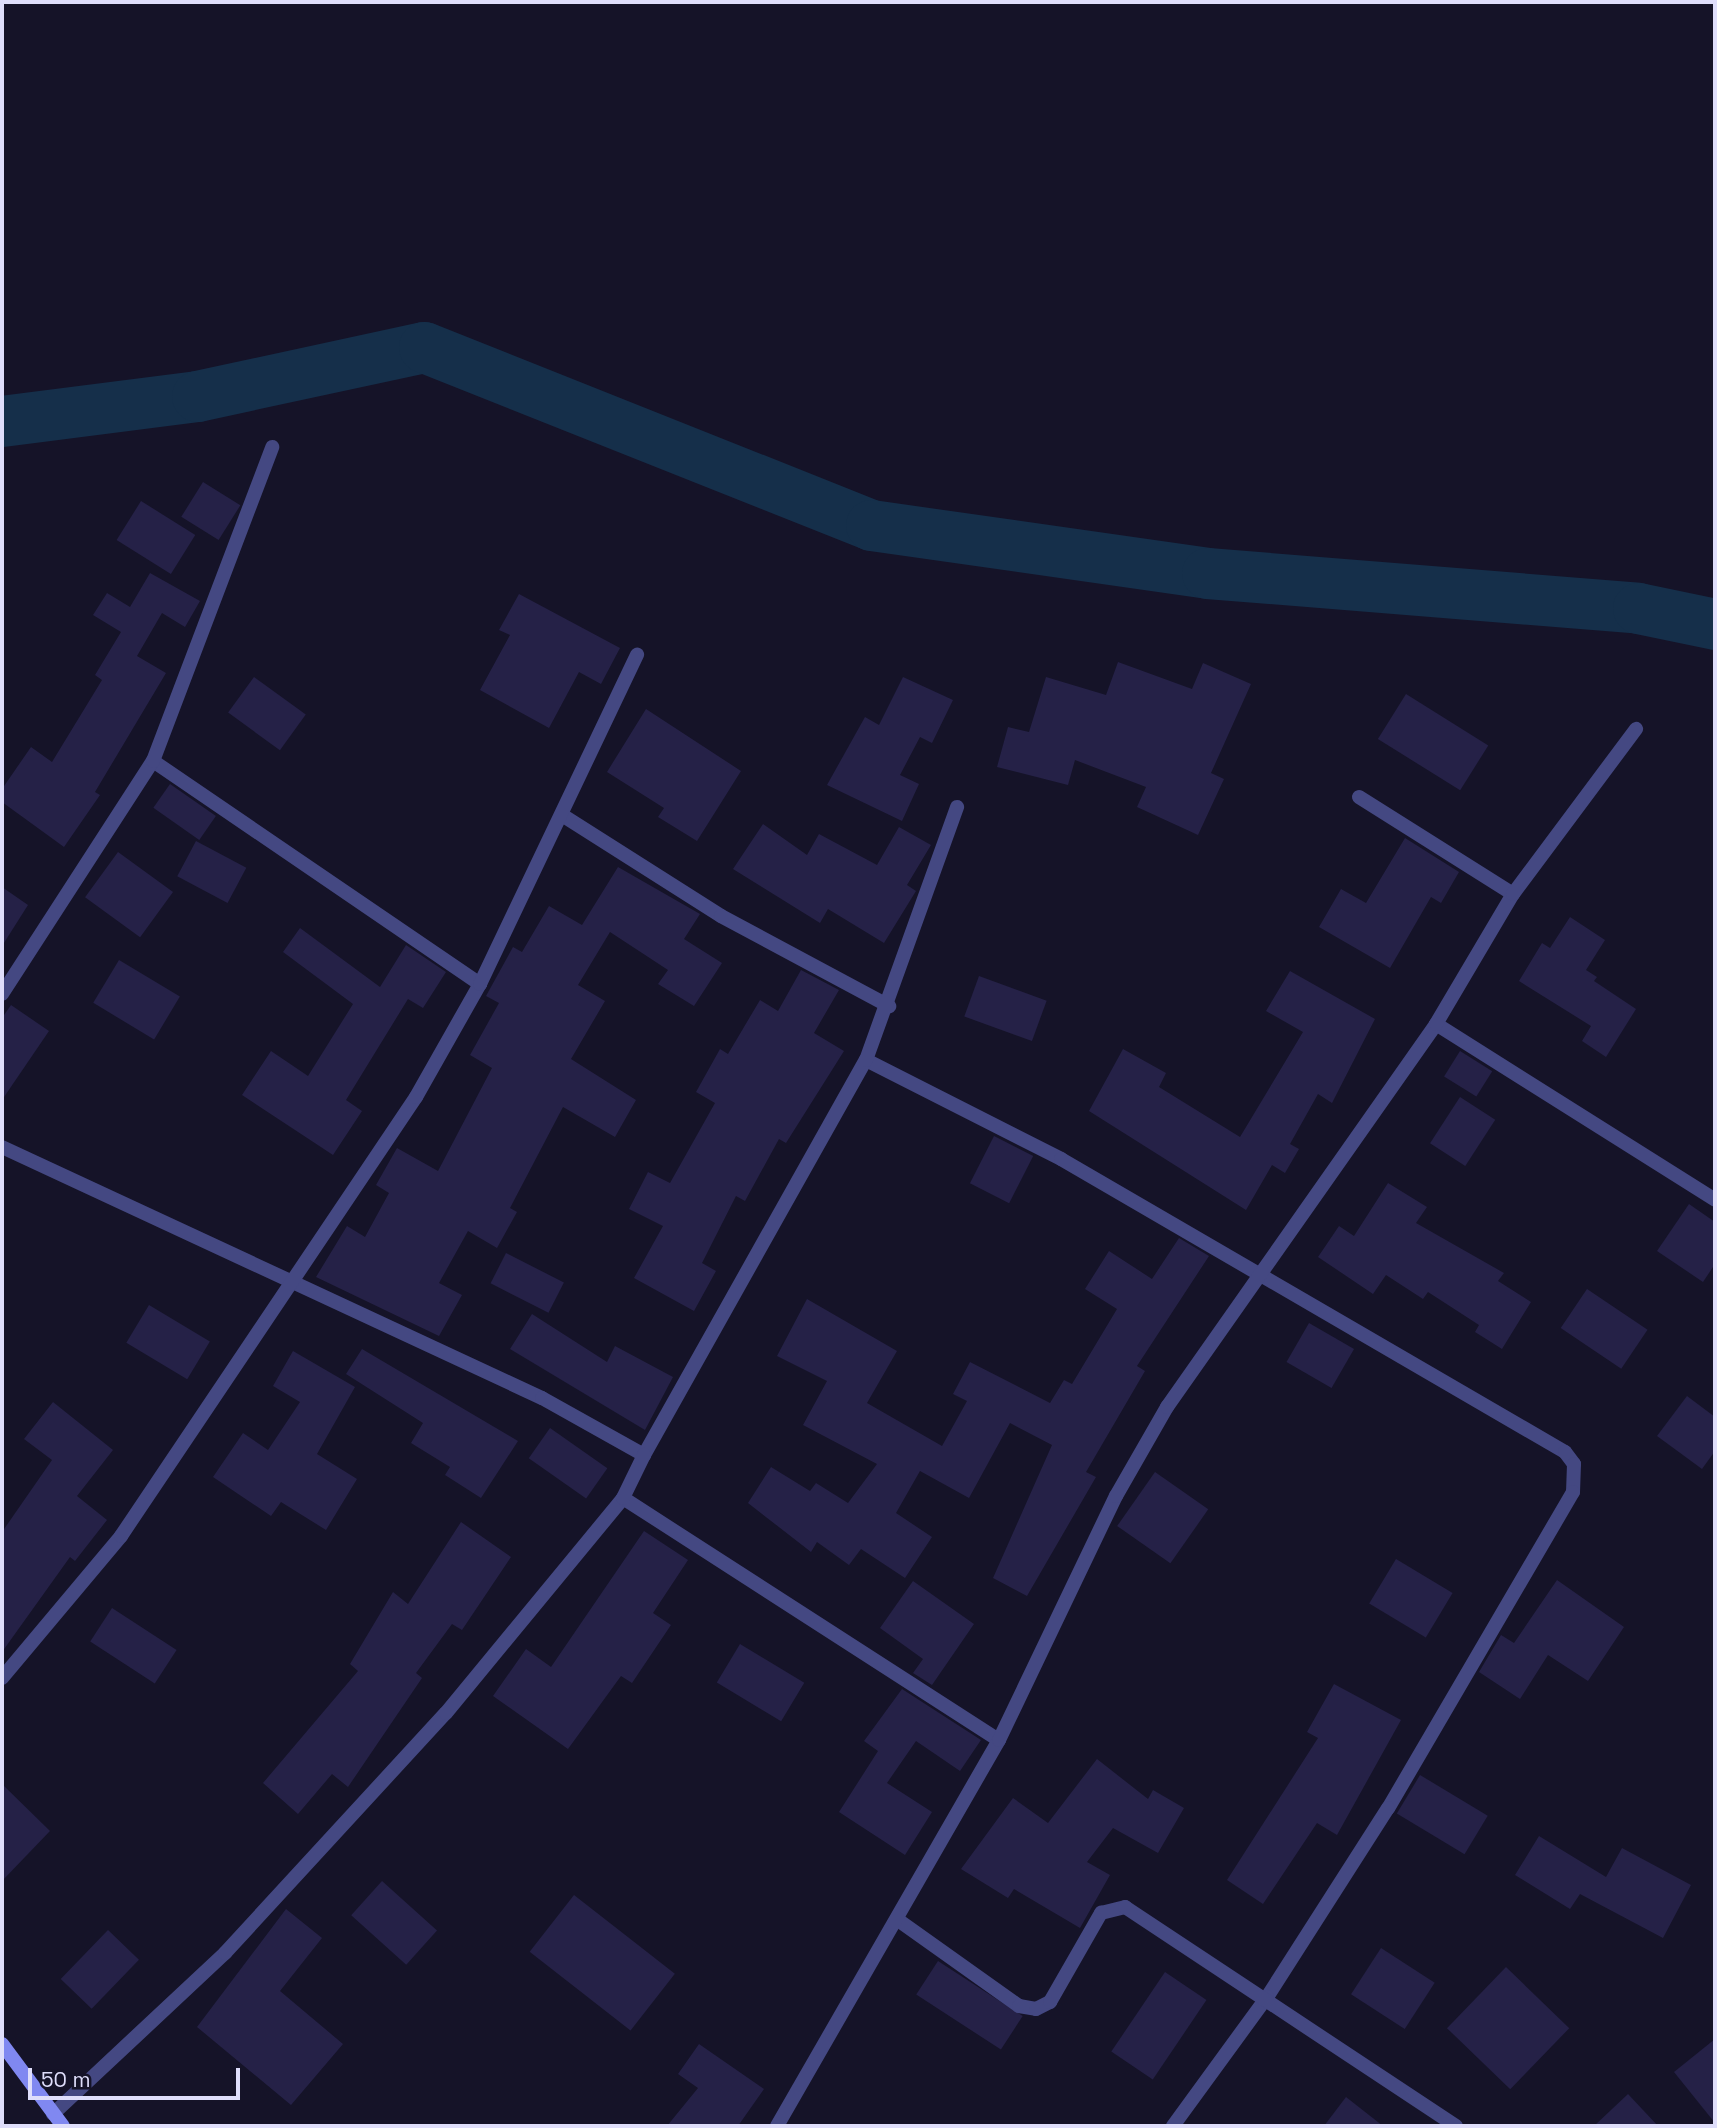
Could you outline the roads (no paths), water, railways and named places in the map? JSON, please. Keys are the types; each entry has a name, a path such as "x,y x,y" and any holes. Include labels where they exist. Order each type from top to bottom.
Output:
{"main road":[{"path":"2,2044 64,2126"}],"street":[{"path":"2,994 153,761 272,447"},
{"path":"2,1678 121,1536 416,1097 480,984 637,655"},
{"path":"777,2126 898,1920 999,1740 1115,1496 1255,1276 1436,1024 1513,894 1636,729"},
{"path":"153,761 480,984"},
{"path":"1359,797 1513,894"},
{"path":"53,2114 225,1953 446,1713 622,1498 866,1060 889,1006 957,807"},
{"path":"562,815 721,916 889,1006"},
{"path":"1436,1024 1715,1200"},
{"path":"866,1060 1061,1159 1255,1276 1565,1452 1576,1479 1388,1808 1267,1997 1173,2126"},
{"path":"2,1147 289,1284 542,1398 644,1455"},
{"path":"622,1498 999,1740"},
{"path":"898,1920 1028,2008 1050,2002 1101,1913 1116,1906 1267,1997 1456,2126"}],"waterway":[{"path":"2,421 197,396 424,347 871,525 1207,573 1638,608 1715,624"}]}
